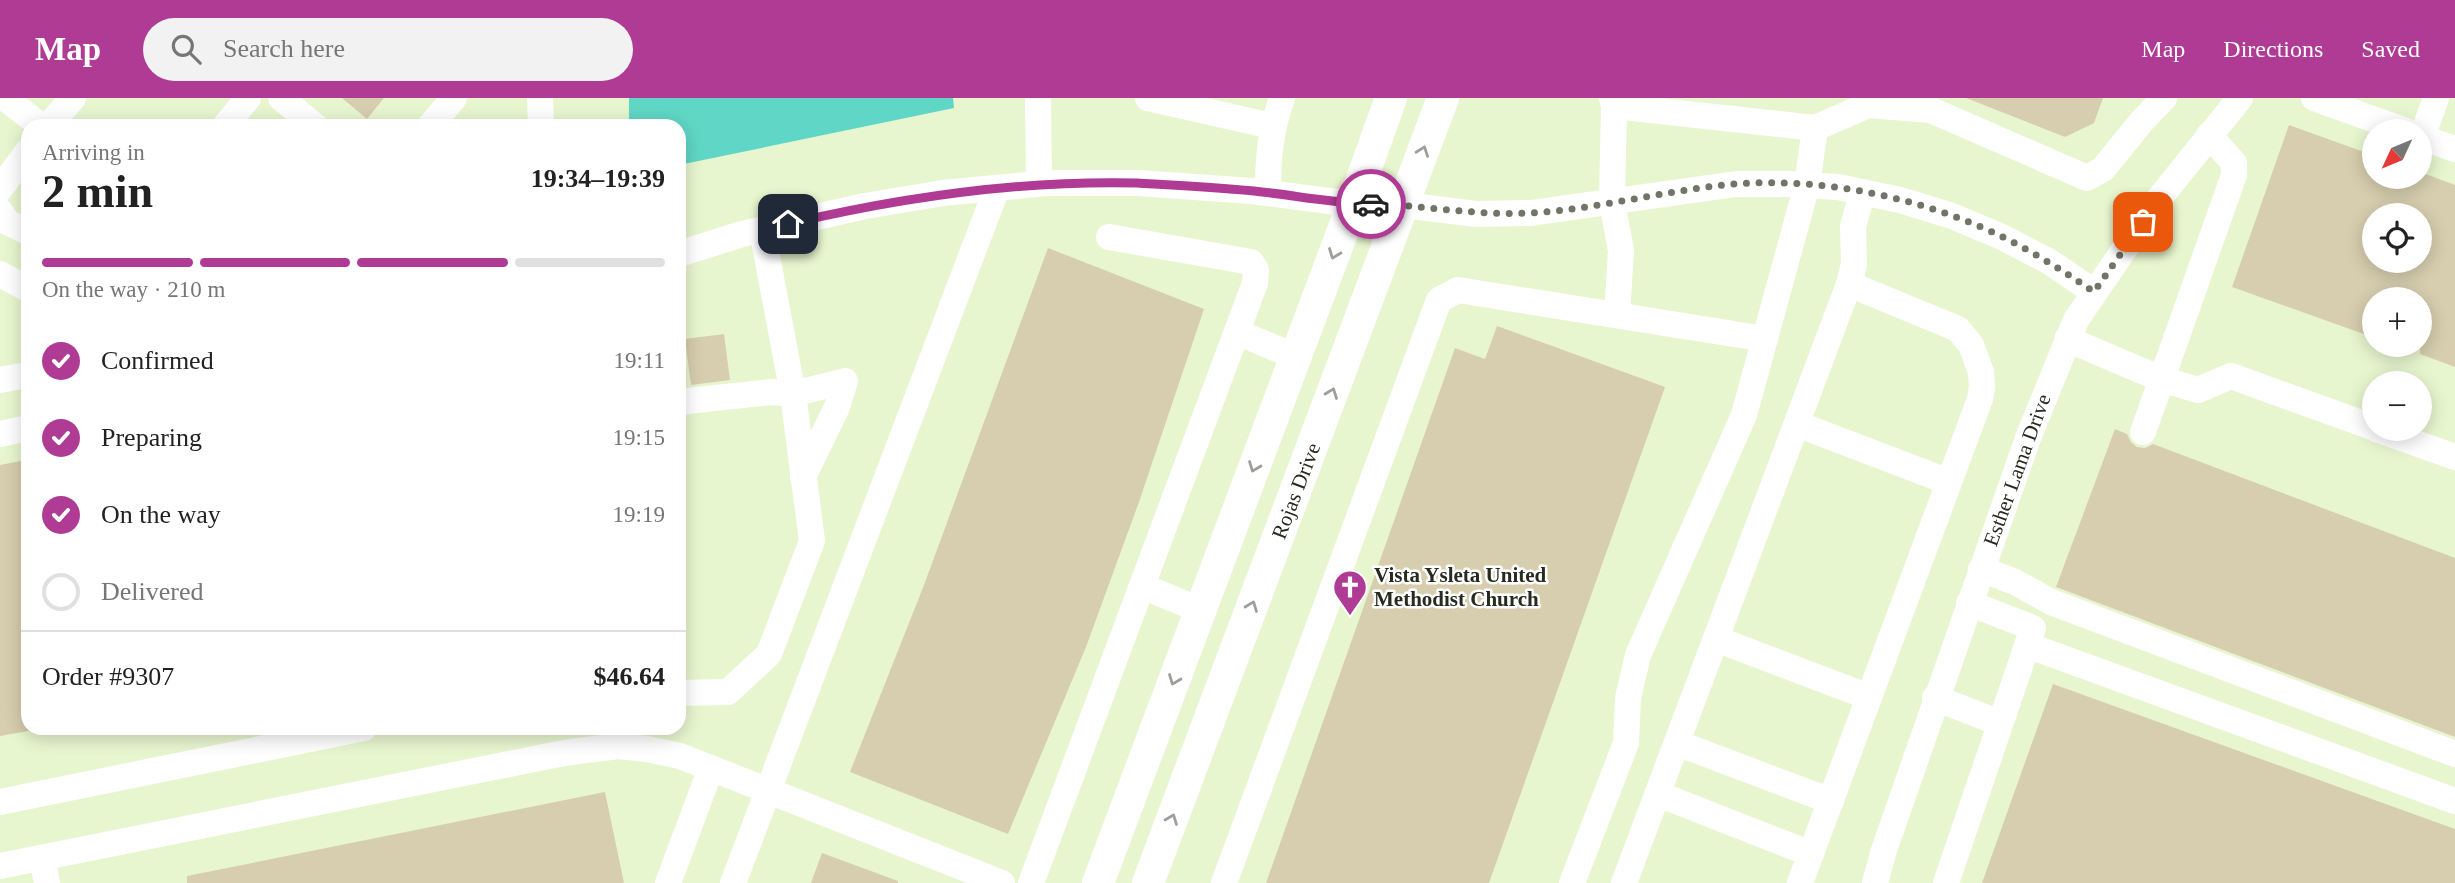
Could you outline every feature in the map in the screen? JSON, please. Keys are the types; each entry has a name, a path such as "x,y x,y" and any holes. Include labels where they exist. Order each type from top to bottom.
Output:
{"main road":[{"path":"1098,883 1391,98"},
{"name":"Rojas Drive","path":"1148,883 1443,98"}],"street":[{"path":"5,98 32,119"},
{"path":"54,119 73,98"},
{"path":"231,119 248,98"},
{"path":"281,98 306,119"},
{"path":"436,119 454,98"},
{"path":"540,98 541,119"},
{"path":"1038,98 1039,183"},
{"path":"1148,98 1272,126"},
{"path":"1268,193 1272,126 1282,98"},
{"path":"1617,315 1621,251 1612,201 1613,102 1815,128 1870,101 1931,110 2087,178 2103,169 2146,110 2164,98"},
{"name":"Esther Lama Drive","path":"1875,883 1935,698 2028,438 2067,339 2094,292 2158,200 2240,98"},
{"path":"2314,98 2372,119"},
{"path":"2423,119 2431,101"},
{"path":"1572,883 1626,743 1628,698 1638,655 1744,415 1807,185 1815,128"},
{"path":"2143,432 2234,175 2234,163 2209,135"},
{"path":"2432,141 2455,149"},
{"path":"0,190 21,161"},
{"path":"686,252 762,230 864,206 943,193 1039,183 1138,183 1268,193 1353,204 1403,205 1476,214 1531,213 1736,184 1807,185 1838,187 1926,208 2002,237 2050,262 2094,292"},
{"path":"733,883 997,188"},
{"path":"1624,883 1849,284 1854,264 1853,226 1863,192"},
{"path":"0,211 7,222 21,229"},
{"path":"686,693 728,692 769,653 812,541 793,394 762,230"},
{"path":"1031,883 1255,283 1256,270 1251,262 1109,237"},
{"path":"0,274 21,285"},
{"path":"1800,883 1982,387 1981,372 1971,345 1958,329 1849,284"},
{"path":"1224,883 1439,300 1458,290 1765,339"},
{"path":"1237,332 1296,357"},
{"path":"2067,339 2161,379 2198,390 2231,376 2362,424"},
{"path":"0,380 21,376"},
{"path":"686,401 771,392 793,394 845,382 803,477"},
{"path":"1797,424 1949,482"},
{"path":"0,434 21,430"},
{"path":"2409,441 2455,457"},
{"path":"1981,569 2015,582 2051,602 2455,754"},
{"path":"1142,586 1200,610"},
{"path":"1946,883 2033,628 1969,603"},
{"path":"1716,639 1869,697"},
{"path":"2027,645 2455,801"},
{"path":"1935,698 2000,723"},
{"path":"0,802 330,735"},
{"path":"1677,743 1830,801"},
{"path":"0,866 45,871 564,753 618,746 680,756 1002,883"},
{"path":"668,883 711,768"},
{"path":"1658,794 1811,854"}],"shaded area":[{"path":"0,98 2455,98 2455,883 0,883"}],"water":[{"path":"629,98 953,98 954,108 686,164 686,119 629,119"}],"building":[{"path":"342,98 384,98 367,119"},
{"path":"1966,98 2103,98 2094,123 2065,137"},
{"path":"2289,125 2362,151 2362,189 2432,189 2432,176 2455,185 2455,367 2428,357 2432,357 2432,287 2362,287 2362,333 2232,287"},
{"path":"1048,248 1204,309 1139,502 1086,647 1008,834 850,772 924,585"},
{"path":"1497,326 1665,387 1489,883 1266,883 1455,348 1485,359"},
{"path":"724,334 730,380 691,385 686,339"},
{"path":"2115,429 2127,434 2137,447 2145,448 2153,444 2455,558 2455,737 2056,587"},
{"path":"21,461 21,732 0,736 0,465"},
{"path":"2053,684 2455,829 2455,883 1982,883"},
{"path":"605,792 624,883 187,883 187,876"},
{"path":"822,853 898,881 898,883 811,883"}],"way so far":[{"path":"1371,204 1476,214 1531,213 1736,184 1838,187 1900,200 1952,216 2002,237 2050,262 2094,292 2143,222"}],"place":[{"name":"Vista Ysleta United Methodist Church","path":"1350,617"}],"route":[{"path":"788,224 864,206 943,193 1048,183 1138,183 1252,191 1371,204"}]}
